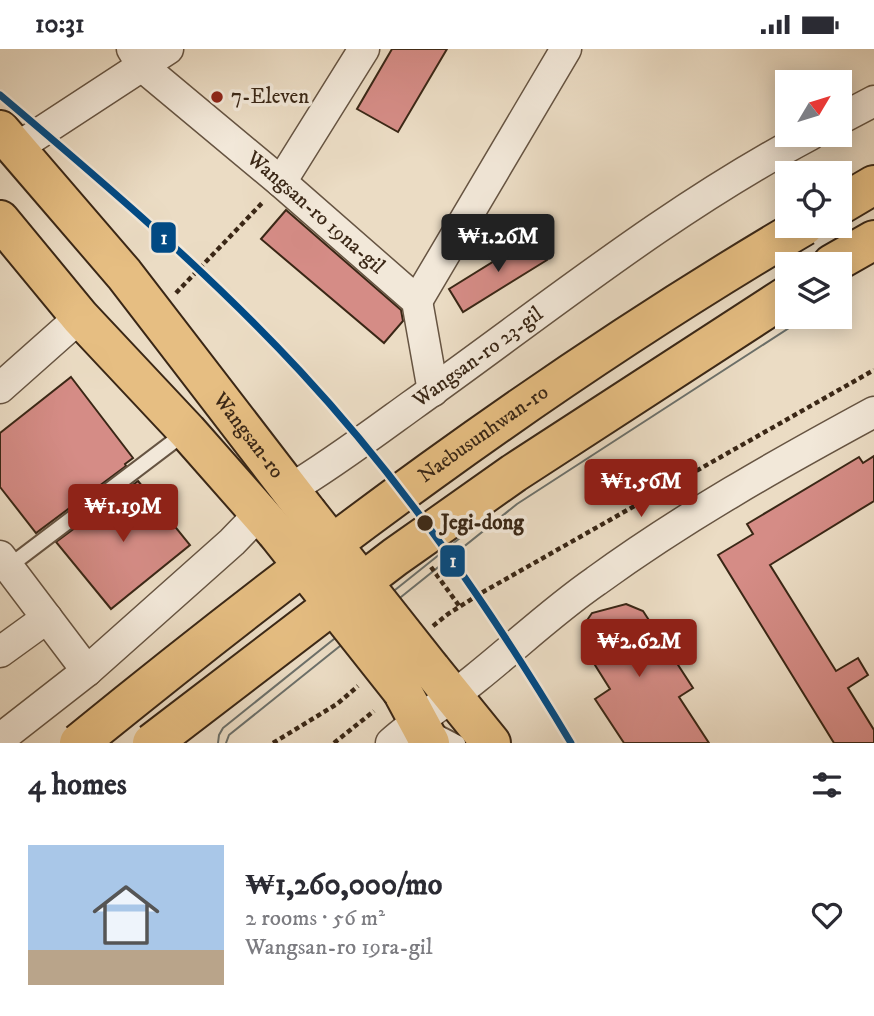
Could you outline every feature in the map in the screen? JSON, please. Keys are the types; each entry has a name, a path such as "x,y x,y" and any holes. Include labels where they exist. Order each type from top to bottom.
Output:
{"main road":[{"name":"Wangsan-ro","path":"8,140 124,274 283,512 408,706 491,743"},
{"path":"852,198 874,185"},
{"name":"Wangsan-ro","path":"0,220 80,317 187,431 283,512"},
{"name":"Naebusunhwan-ro","path":"79,743 213,634 439,463 590,359 784,238"},
{"path":"852,253 874,240"},
{"path":"152,743 395,557 514,473 775,303"}],"street":[{"path":"8,140 137,58 168,49"},
{"path":"281,182 364,49"},
{"path":"433,391 417,301 566,49"},
{"name":"Wangsan-ro 19na-gil","path":"137,58 417,301"},
{"path":"852,113 874,101"},
{"name":"Wangsan-ro 23-gil","path":"0,739 87,671 232,542 283,512 433,391 674,216 787,147"},
{"path":"0,388 80,317"},
{"path":"408,706 693,514 874,412"},
{"path":"4,562 87,671"},
{"path":"0,652 47,618"}],"lane":[{"path":"4,562 187,431"},
{"name":"Wangsan-ro","path":"408,706 457,743"}],"path":[{"path":"168,301 281,182"},
{"path":"428,630 448,614 483,593 874,370"},
{"path":"273,743 337,704 408,706"},
{"path":"334,743 408,706"}],"pier":[{"path":"874,173 874,284 852,298 852,252 775,252 775,329 800,329 647,422 492,524 204,743 52,743 383,492 775,235 775,238 852,238 852,186"}],"building":[{"path":"392,49 447,49 398,132 357,109"},
{"path":"286,210 401,310 403,321 384,343 261,239"},
{"path":"533,237 547,260 463,312 449,289"},
{"path":"71,377 133,458 36,533 0,487 0,433"},
{"path":"874,456 874,501 770,565 836,671 858,658 868,675 848,688 874,730 874,743 834,743 718,555 753,534 747,524 859,457 863,463"},
{"path":"138,481 190,545 111,609 56,542"},
{"path":"626,604 643,611 693,688 679,697 709,743 624,743 595,699 610,689 583,646 583,626 592,613"}],"transit line":[{"name":"1","path":"0,95 192,263 265,334 339,414 376,458 445,550 510,645 571,743"}],"place":[{"name":"7-Eleven","path":"217,97"},
{"name":"Jegi-dong","path":"425,523"}]}
